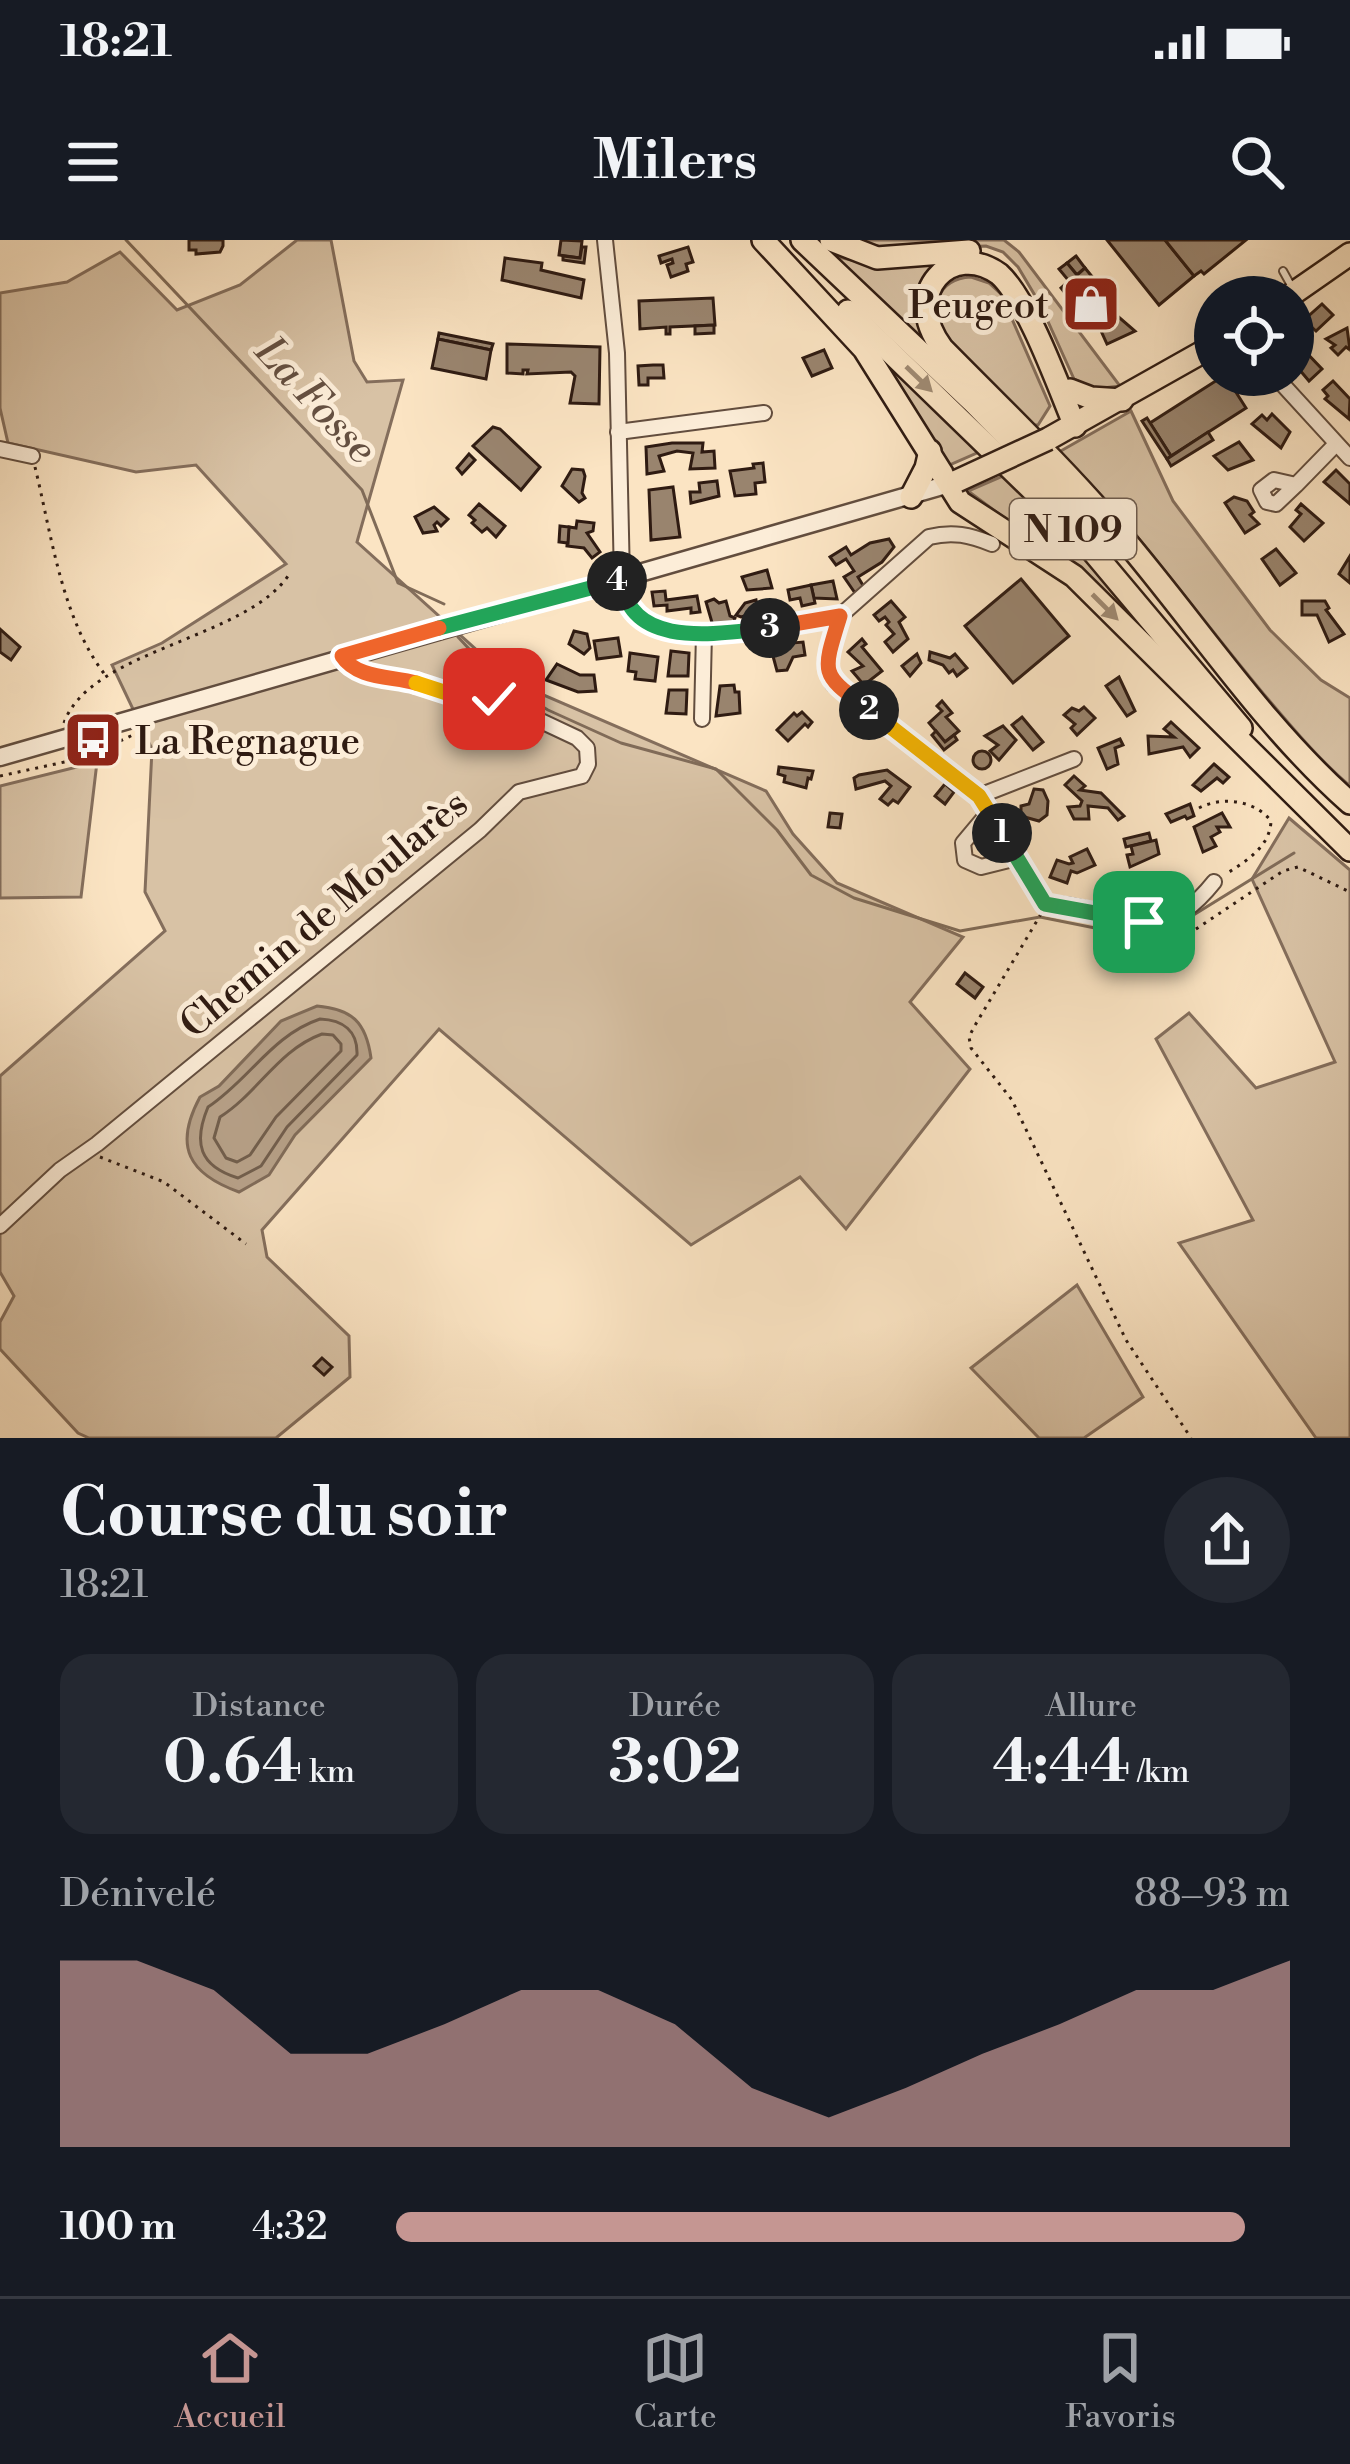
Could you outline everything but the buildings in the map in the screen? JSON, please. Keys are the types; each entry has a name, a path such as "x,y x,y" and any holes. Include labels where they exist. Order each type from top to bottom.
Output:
{"main road":[{"path":"763,240 864,349 953,483 960,502 1074,576 1350,850"},
{"name":"N 109","path":"773,240 1079,535 1254,743 1350,838"},
{"name":"N 109","path":"802,240 1094,525 1266,730 1350,816"},
{"path":"831,240 877,258 956,250 996,258 1027,292 1062,387 1051,438"},
{"path":"1314,279 1350,254"},
{"path":"1079,424 1025,312 1001,275 972,261 951,264 935,274 925,311 942,348 1072,479 1234,679 1350,803"},
{"path":"953,483 1079,424 1194,357"},
{"path":"1062,387 1091,398 1122,400"},
{"path":"911,497 929,451"}],"street":[{"path":"605,240 615,322 622,579 628,605 638,620 655,628 704,633 840,616"},
{"path":"1293,396 1350,458"},
{"path":"618,432 764,413"},
{"path":"1296,484 1336,444"},
{"path":"0,449 32,456"},
{"path":"0,757 953,483"},
{"path":"992,544 946,532 929,537 840,616 830,648 828,669 833,684 979,796 1045,904 1134,924 1167,920 1184,911 1214,882"},
{"path":"702,719 704,633"},
{"name":"Chemin de Moularès","path":"0,1226 47,1180 480,830 512,795 586,771 587,748 577,737 545,721 494,699 453,695 399,678 362,673 342,656"},
{"path":"979,796 1074,759"},
{"path":"989,812 963,843 965,860 981,867 1017,858"}],"lane":[{"path":"1283,271 1285,276"}],"path":[{"path":"32,456 73,620 106,678"},
{"path":"68,736 65,718 72,707 106,678 243,611 268,596 290,573"},
{"path":"1199,808 1217,799 1250,805 1271,821 1269,836 1257,851 1214,882"},
{"path":"1172,940 1283,871 1298,867 1350,892"},
{"path":"1045,904 969,1037 971,1048 1012,1100 1126,1340 1191,1438"},
{"path":"88,1150 164,1182 246,1244"}],"shaded area":[{"path":"297,240 331,240 354,361 367,382 403,380 357,542 511,681 766,791 793,834 837,883 963,937 910,1002 970,1069 846,1229 800,1177 691,1245 439,1029 262,1230 267,1257 349,1336 350,1377 276,1438 89,1438 78,1433 0,1349 0,1322 14,1296 0,1272 0,1076 165,931 145,892 152,749 112,665 162,643 286,564 196,465 136,472 8,443 0,408 0,293 67,282 120,252 177,310 240,285"},
{"path":"855,240 1004,240 1019,252 1120,386 1094,389 1074,379 1040,304 1003,252 986,246 876,247"},
{"path":"834,256 873,265 955,261 936,270 931,348"},
{"path":"971,277 989,283 1001,294 1050,406 1038,425 972,370 939,328 936,308 943,290"},
{"path":"870,345 979,452 947,466"},
{"path":"1131,411 1173,501 1270,630 1321,680 1350,698 1350,786 1293,729 1139,539 1059,452"},
{"path":"1005,475 1070,540 1186,676 1076,571 968,491"},
{"path":"97,762 81,897 0,898 0,786"},
{"path":"1289,818 1350,870 1350,1438 1316,1438 1179,1243 1253,1220 1156,1039 1189,1013 1256,1088 1335,1062 1252,879"},
{"path":"1077,1285 1143,1397 1084,1438 1039,1438 971,1368"}],"water":[{"path":"317,1006 340,1010 355,1020 371,1058 295,1135 269,1175 239,1192 208,1177 187,1144 200,1097 219,1086 281,1021"}],"waterway":[{"name":"La Fosse","path":"126,240 362,490 398,583 444,604"},
{"name":"La Fosse","path":"458,637 497,679 548,710 621,743 716,769 777,830 811,875 854,898 960,931 1040,917 1135,936 1166,932 1294,853"}],"place":[{"name":"Peugeot","path":"1091,304"},
{"name":"La Regnague","path":"93,740"}],"route":[{"path":"494,699 453,695 399,678 362,673 342,656 622,579 628,605 638,620 655,628 718,634 840,616 830,648 828,669 833,684 979,796 1045,904 1134,924 1144,922"}]}
